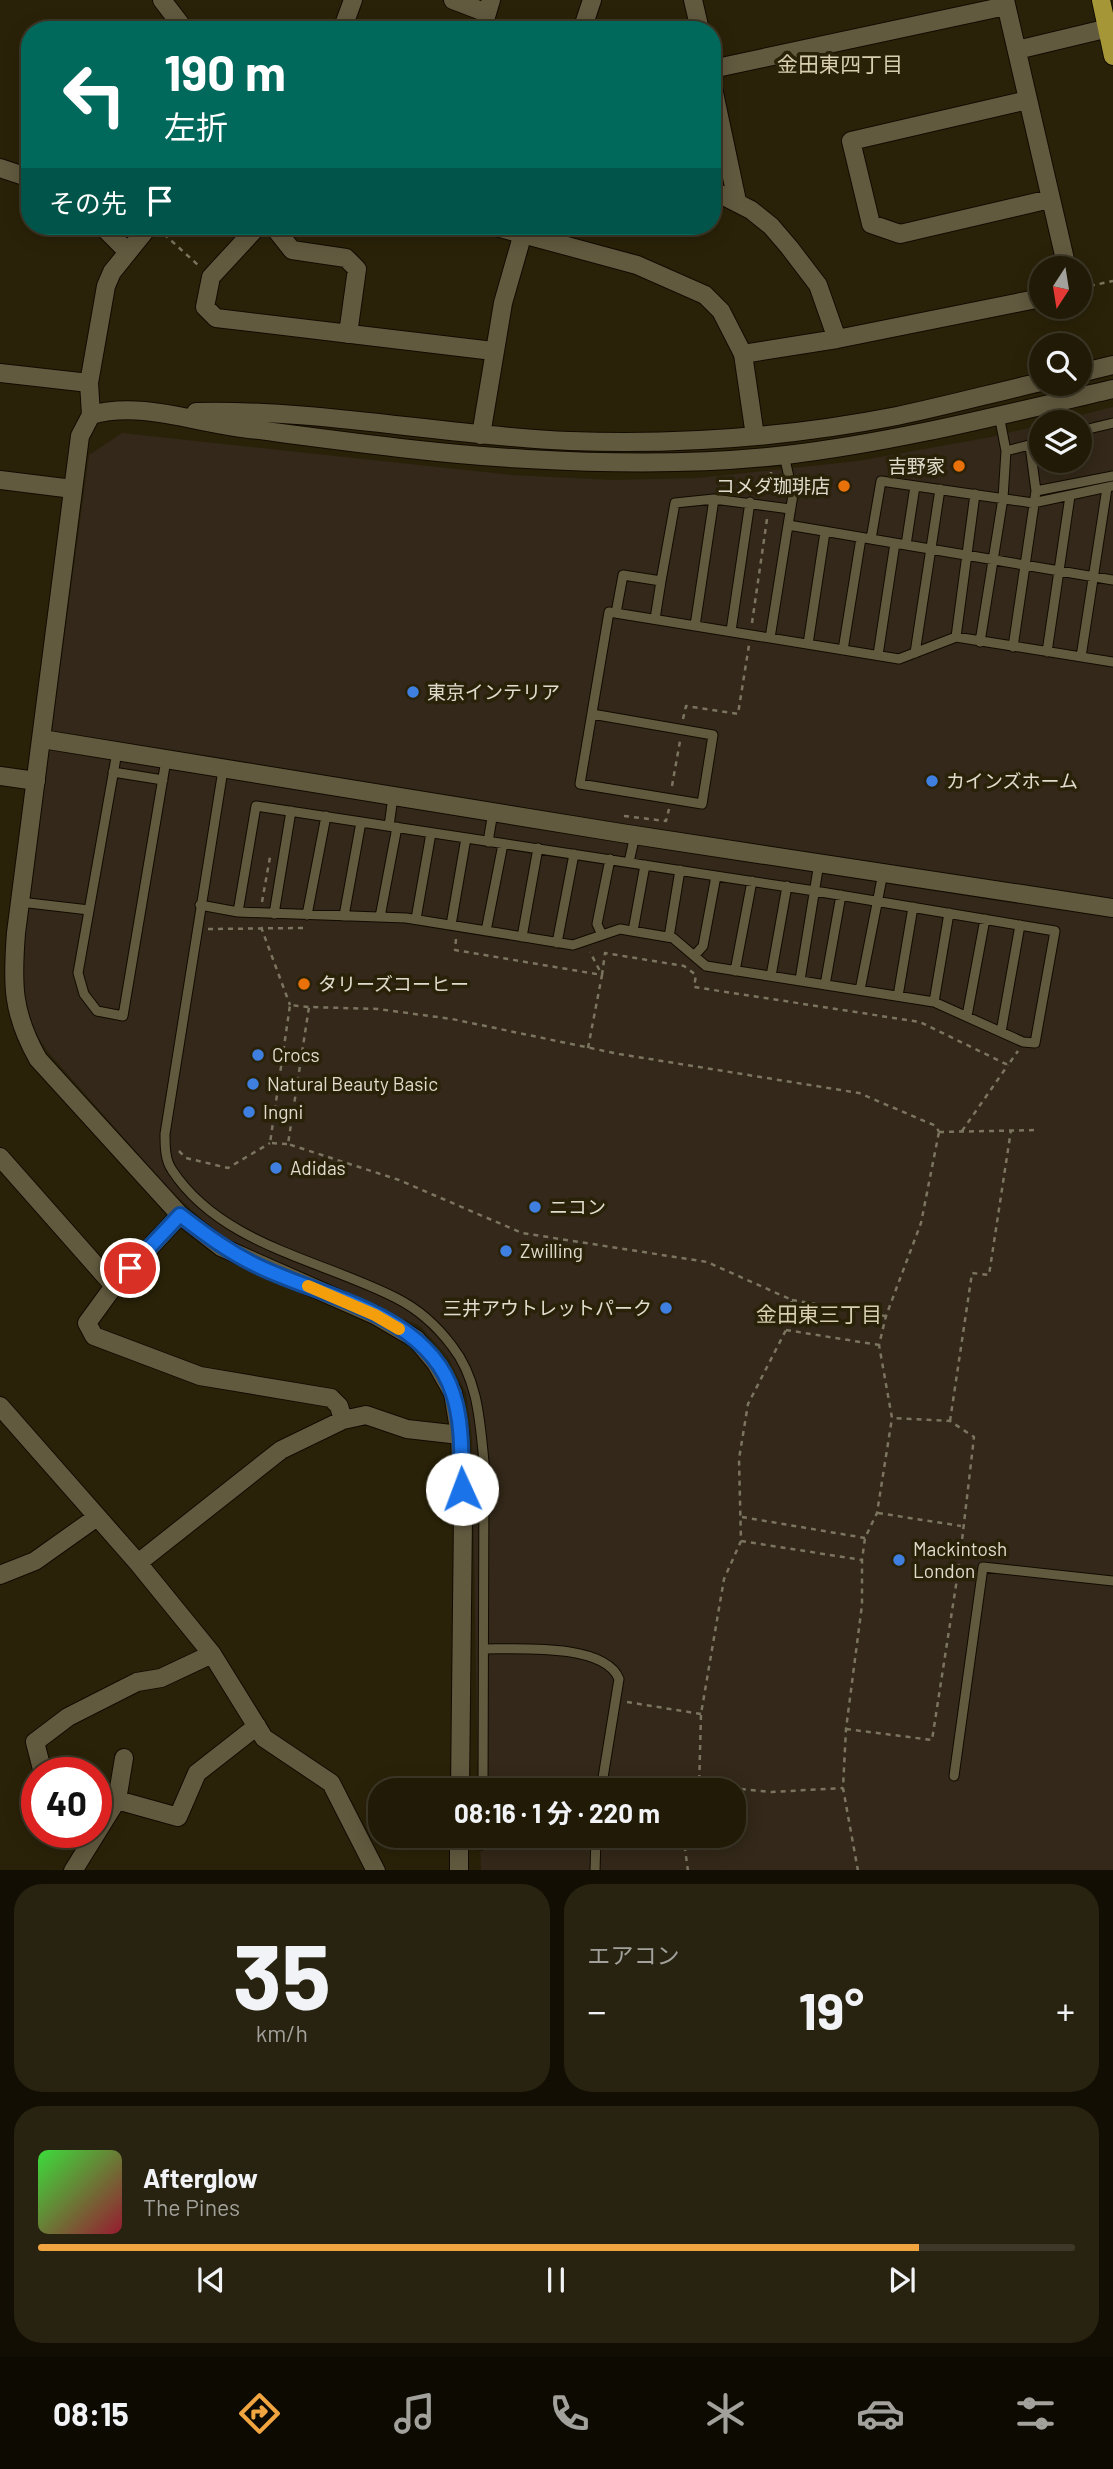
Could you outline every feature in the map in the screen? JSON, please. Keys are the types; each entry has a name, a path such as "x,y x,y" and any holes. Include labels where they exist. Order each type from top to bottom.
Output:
{"main road":[{"path":"1101,0 1110,27 1113,57"}],"street":[{"path":"162,0 179,21"},
{"path":"345,21 353,0"},
{"path":"453,0 487,14"},
{"path":"585,21 592,0"},
{"path":"693,0 698,21"},
{"path":"721,67 1005,3 1064,256"},
{"path":"1017,50 1110,27"},
{"path":"1028,100 851,141 871,224 900,234 1050,199"},
{"path":"721,125 737,201"},
{"path":"0,167 21,175"},
{"path":"721,194 737,201 771,226 818,285 837,339"},
{"path":"112,235 128,252"},
{"path":"146,235 112,272 106,286 89,383 91,415 80,436 20,902 12,988 24,1035 38,1059 180,1215 220,1247 375,1315 416,1339 436,1363 453,1393 460,1435 463,1516 460,1778"},
{"path":"250,235 211,276 205,307 216,318 493,351"},
{"path":"280,235 292,250 346,258 357,269 348,334"},
{"path":"481,435 493,351 523,235"},
{"path":"540,235 637,265 685,283 705,295 721,311 743,354 755,436"},
{"path":"743,354 837,339 1029,300"},
{"path":"1092,370 1113,365"},
{"path":"0,373 89,383"},
{"path":"154,413 242,411 481,435 659,443 755,436 897,416 1029,385"},
{"path":"91,415 113,409 241,428 526,459 667,463 784,455 999,415 1113,389"},
{"path":"0,480 73,489"},
{"path":"42,739 393,797 1113,908"},
{"path":"0,776 36,781"},
{"path":"0,1157 114,1286"},
{"path":"180,1215 114,1286 87,1323 94,1336 200,1376 331,1398 340,1406 343,1420"},
{"path":"2,1412 138,1563 212,1654 264,1738 331,1783 375,1870"},
{"path":"138,1563 281,1450 343,1420 366,1415 407,1429 460,1435"},
{"path":"0,1575 36,1561 97,1517"},
{"path":"39,1757 35,1742 68,1717 137,1682 161,1678 212,1654"},
{"path":"117,1800 178,1817 197,1773 257,1726"},
{"path":"112,1807 117,1800 124,1758"},
{"path":"74,1870 86,1848"},
{"path":"459,1848 459,1870"}],"lane":[{"path":"980,642 1003,498 1006,451 999,415"},
{"path":"1108,424 1113,432"},
{"path":"1006,451 1029,446"},
{"path":"771,638 793,495 784,455"},
{"path":"1013,647 1033,503 1037,491 1034,473"},
{"path":"1037,491 1113,476"},
{"path":"843,650 866,538 881,481 1033,503 1110,487 1081,657"},
{"path":"878,655 900,544 915,486"},
{"path":"915,653 940,489"},
{"path":"956,638 975,494"},
{"path":"1047,652 1070,496"},
{"path":"655,619 675,503 714,499 790,509"},
{"path":"695,625 714,499"},
{"path":"730,631 750,502"},
{"path":"788,525 1113,580"},
{"path":"807,644 825,532"},
{"path":"616,613 623,575 661,581"},
{"path":"592,714 713,735 702,804 580,784 609,612 899,659 956,638 1113,662"},
{"path":"117,752 78,973 84,994 97,1011 123,1016 166,760"},
{"path":"222,770 165,1134 171,1169 193,1194 228,1223 314,1264 397,1298 425,1316 453,1347 469,1376 479,1408 484,1462 483,1778"},
{"path":"113,772 163,780"},
{"path":"380,917 393,827 393,797"},
{"path":"200,905 238,912 416,919 573,945 620,929 633,931 669,937 706,966 934,1002 1035,1043 1055,931 787,886 256,806 238,912"},
{"path":"274,914 291,811"},
{"path":"488,842 493,812"},
{"path":"307,915 326,816"},
{"path":"344,916 361,822"},
{"path":"416,919 431,833"},
{"path":"629,862 635,835"},
{"path":"451,925 466,838"},
{"path":"486,931 503,844"},
{"path":"522,937 538,848"},
{"path":"557,943 574,854"},
{"path":"602,935 597,924 610,859"},
{"path":"800,980 819,863"},
{"path":"633,931 645,865"},
{"path":"669,937 680,870"},
{"path":"860,990 883,873"},
{"path":"694,956 703,946 716,876"},
{"path":"735,971 751,881"},
{"path":"771,976 787,886"},
{"path":"825,985 841,895"},
{"path":"20,902 89,910"},
{"path":"898,996 913,907"},
{"path":"934,1002 949,914"},
{"path":"967,1016 985,919"},
{"path":"1001,1031 1020,925"},
{"path":"305,1285 314,1264"},
{"path":"954,1776 983,1567 1113,1581"},
{"path":"484,1649 540,1649 599,1658 616,1671 619,1679 603,1778"},
{"path":"595,1870 596,1848"}],"path":[{"path":"161,235 211,276"},
{"path":"1092,285 1113,281"},
{"path":"770,468 772,489"},
{"path":"752,624 768,515"},
{"path":"683,721 685,706 738,714 749,645"},
{"path":"672,789 680,738"},
{"path":"624,821 625,814 666,821 669,809"},
{"path":"258,921 290,1005 271,1143"},
{"path":"208,929 312,928"},
{"path":"449,938 456,939 455,950 602,975"},
{"path":"587,946 602,975"},
{"path":"588,1048 605,953 684,966 696,975 694,988 920,1022 1008,1065"},
{"path":"290,1005 378,1009 452,1019 588,1048 859,1093 936,1126 939,1132 921,1223 886,1316 879,1345 892,1418 877,1513 866,1538 862,1560 862,1605 846,1729 843,1788 858,1870"},
{"path":"288,1144 309,1007"},
{"path":"961,1132 1020,1049"},
{"path":"950,1422 972,1273 989,1275 1011,1130"},
{"path":"939,1132 1039,1130"},
{"path":"176,1149 186,1158 228,1168 271,1143 288,1144 399,1180 522,1233 707,1262 792,1300 886,1316"},
{"path":"701,1778 701,1714 724,1579 741,1541 739,1459 748,1404 786,1331 792,1300"},
{"path":"786,1331 879,1345"},
{"path":"846,1729 932,1741 959,1566 961,1526 974,1437 950,1422 892,1418"},
{"path":"877,1513 961,1526"},
{"path":"742,1517 866,1538"},
{"path":"741,1541 862,1560"},
{"path":"627,1702 701,1714"},
{"path":"746,1790 771,1793 843,1788"},
{"path":"685,1848 688,1870"}],"shaded area":[{"path":"1113,407 1113,1870 481,1870 480,1848 746,1848 746,1778 478,1778 472,1439 466,1393 448,1357 420,1326 323,1282 229,1245 168,1188 48,1052 30,1025 22,988 24,932 89,455 122,433 512,475 612,480 698,478 858,461 1029,428 1029,473 1092,473 1092,412"}],"slow traffic":[{"path":"308,1286 375,1315 399,1329"}],"place":[{"name":"吉野家","path":"959,466"},
{"name":"コメダ珈琲店","path":"844,486"},
{"name":"東京インテリア","path":"413,692"},
{"name":"カインズホーム","path":"932,781"},
{"name":"タリーズコーヒー","path":"304,984"},
{"name":"Crocs","path":"258,1055"},
{"name":"Natural Beauty Basic","path":"253,1084"},
{"name":"Ingni","path":"249,1112"},
{"name":"Adidas","path":"276,1168"},
{"name":"ニコン","path":"535,1207"},
{"name":"Zwilling","path":"506,1251"},
{"name":"三井アウトレットパーク","path":"666,1308"},
{"name":"Mackintosh London","path":"899,1560"}],"district":[{"name":"金田東四丁目","path":"840,65"},
{"name":"金田東三丁目","path":"819,1315"}],"route":[{"path":"130,1268 180,1215 220,1247 262,1268 375,1315 416,1339 436,1363 453,1393 460,1435 462,1489"}]}
